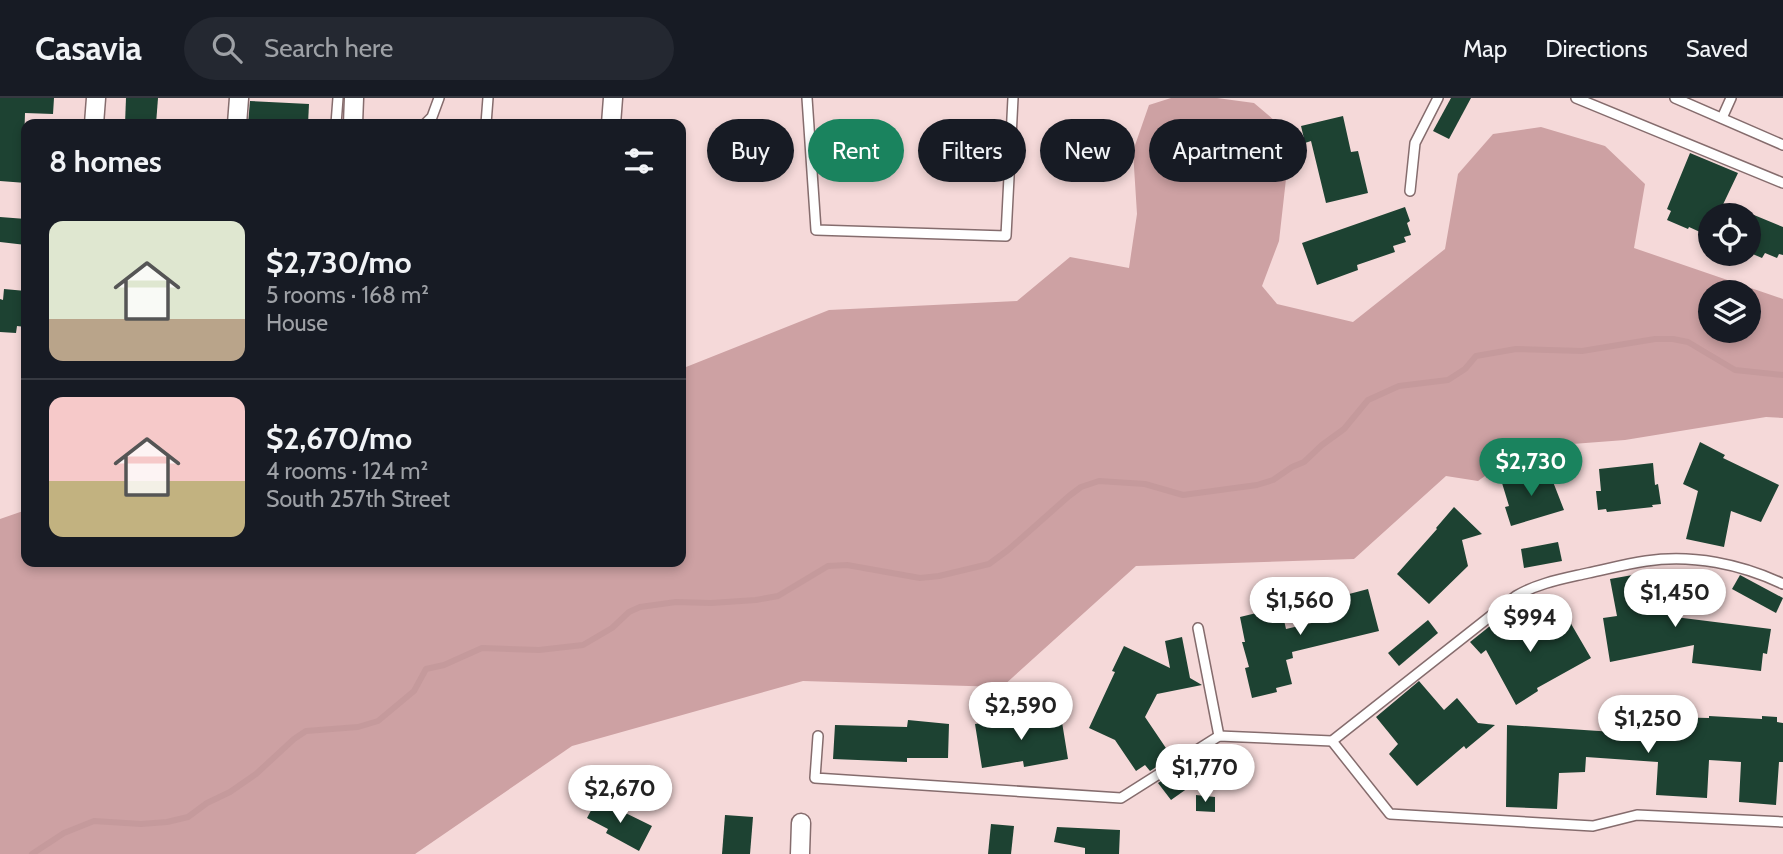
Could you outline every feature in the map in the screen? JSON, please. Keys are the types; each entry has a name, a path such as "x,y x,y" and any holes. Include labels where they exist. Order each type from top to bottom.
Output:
{"street":[{"path":"94,119 96,98"},
{"path":"237,119 239,98"},
{"path":"353,119 354,98"},
{"path":"611,119 613,98"},
{"path":"800,854 802,823"}],"lane":[{"path":"336,119 338,98"},
{"path":"430,119 439,98"},
{"path":"486,119 488,98"},
{"path":"807,98 816,230 1006,236 1013,98"},
{"path":"1410,191 1415,143 1438,98"},
{"path":"1576,98 1783,183"},
{"path":"1675,98 1783,145"},
{"path":"1722,118 1731,98"},
{"path":"818,736 815,778 1121,798 1219,736 1332,741 1516,596 1533,586 1648,560 1680,559 1716,561 1746,569 1783,584"},
{"path":"1198,628 1219,736"},
{"path":"1332,741 1390,814 1593,826 1637,815 1783,822"}],"shaded area":[{"path":"1171,98 1217,98 1254,103 1273,119 1149,119 1149,182 1286,182 1279,241 1262,286 1277,304 1353,322 1445,249 1458,174 1493,134 1541,127 1605,146 1645,184 1634,248 1727,280 1698,280 1698,343 1761,343 1761,291 1783,299 1783,418 1766,417 1625,440 1546,446 1499,466 1478,481 1446,476 1354,559 1136,566 1002,687 803,681 572,746 415,854 0,854 0,519 21,512 21,567 686,567 686,367 829,310 1017,301 1070,257 1129,268 1137,214 1135,145 1149,105"}],"building":[{"path":"0,98 54,98 53,114 25,113 25,119 21,119 21,183 0,181"},
{"path":"126,98 158,98 156,119 125,119"},
{"path":"1451,98 1471,98 1449,139 1433,131"},
{"path":"250,101 309,104 308,119 248,119"},
{"path":"1343,116 1351,152 1358,151 1368,193 1326,203 1311,141 1307,142 1307,125"},
{"path":"1690,153 1738,173 1724,203 1698,203 1698,231 1667,220 1671,211 1667,209"},
{"path":"1405,207 1411,235 1404,237 1406,242 1393,246 1395,252 1357,265 1358,270 1317,285 1302,243"},
{"path":"0,217 21,219 21,244 0,242"},
{"path":"1761,218 1783,227 1783,255 1779,254 1777,258 1765,253 1762,258"},
{"path":"4,289 21,291 21,326 17,326 16,333 0,332 0,299 3,300"},
{"path":"1700,442 1725,455 1723,458 1779,485 1761,522 1731,511 1724,547 1686,539 1698,491 1683,484"},
{"path":"1653,463 1655,485 1658,484 1661,504 1607,512 1606,509 1598,510 1596,491 1601,491 1599,469"},
{"path":"1539,471 1541,477 1550,474 1564,510 1511,526 1505,507 1509,506 1502,483"},
{"path":"1454,507 1482,534 1462,540 1468,566 1429,604 1397,574"},
{"path":"1558,542 1562,561 1524,568 1521,549"},
{"path":"1661,570 1668,613 1674,612 1675,617 1771,629 1767,654 1763,653 1761,671 1692,663 1694,645 1610,662 1603,618 1617,616 1610,579"},
{"path":"1740,575 1783,598 1776,613 1732,589"},
{"path":"1368,589 1379,631 1292,652 1293,658 1286,660 1292,684 1276,688 1277,692 1252,698 1245,668 1249,667 1242,642 1245,642 1240,617 1281,607 1286,629 1320,621 1315,603"},
{"path":"1510,610 1535,638 1560,624 1562,627 1570,622 1591,658 1537,688 1538,691 1516,705 1486,650 1481,654 1470,642"},
{"path":"1428,620 1438,633 1399,666 1388,653"},
{"path":"1182,637 1190,678 1202,685 1157,694 1145,717 1172,757 1150,771 1145,765 1136,771 1115,740 1089,728 1124,646 1170,668 1165,641"},
{"path":"1419,681 1444,710 1457,698 1478,723 1495,725 1466,749 1464,746 1417,786 1389,754 1398,744 1376,717"},
{"path":"1616,702 1623,716 1777,717 1777,722 1783,723 1783,762 1779,762 1776,805 1739,802 1741,762 1709,760 1707,798 1656,795 1658,762 1586,757 1585,772 1559,773 1557,809 1506,807 1507,725 1614,732"},
{"path":"1061,716 1068,759 1024,767 1023,761 982,768 975,724 1019,717 1020,723"},
{"path":"908,720 949,724 948,758 907,758 907,762 833,759 835,725 907,727"},
{"path":"1202,757 1212,771 1171,800 1158,783"},
{"path":"1196,795 1215,797 1215,812 1196,811"},
{"path":"597,799 652,826 639,851 606,833 608,829 587,818"},
{"path":"725,815 753,817 750,854 722,854"},
{"path":"991,824 1014,826 1011,854 988,854"},
{"path":"1057,827 1120,830 1119,854 1085,854 1085,848 1054,842"}],"waterway":[{"path":"32,854 64,833 94,821 141,824 188,817 256,774 306,731 358,727 378,721 414,691 426,669 444,665 482,648 539,650 583,645 640,607 676,602 756,600 778,596 828,566 847,565 920,578 989,564 1069,496 1081,487 1099,481 1145,484 1183,495 1257,485 1273,480 1304,462 1344,429 1368,400 1399,386 1448,380 1465,369 1476,356 1516,349 1582,351 1655,339 1673,339 1688,342 1735,370 1783,375"}]}
